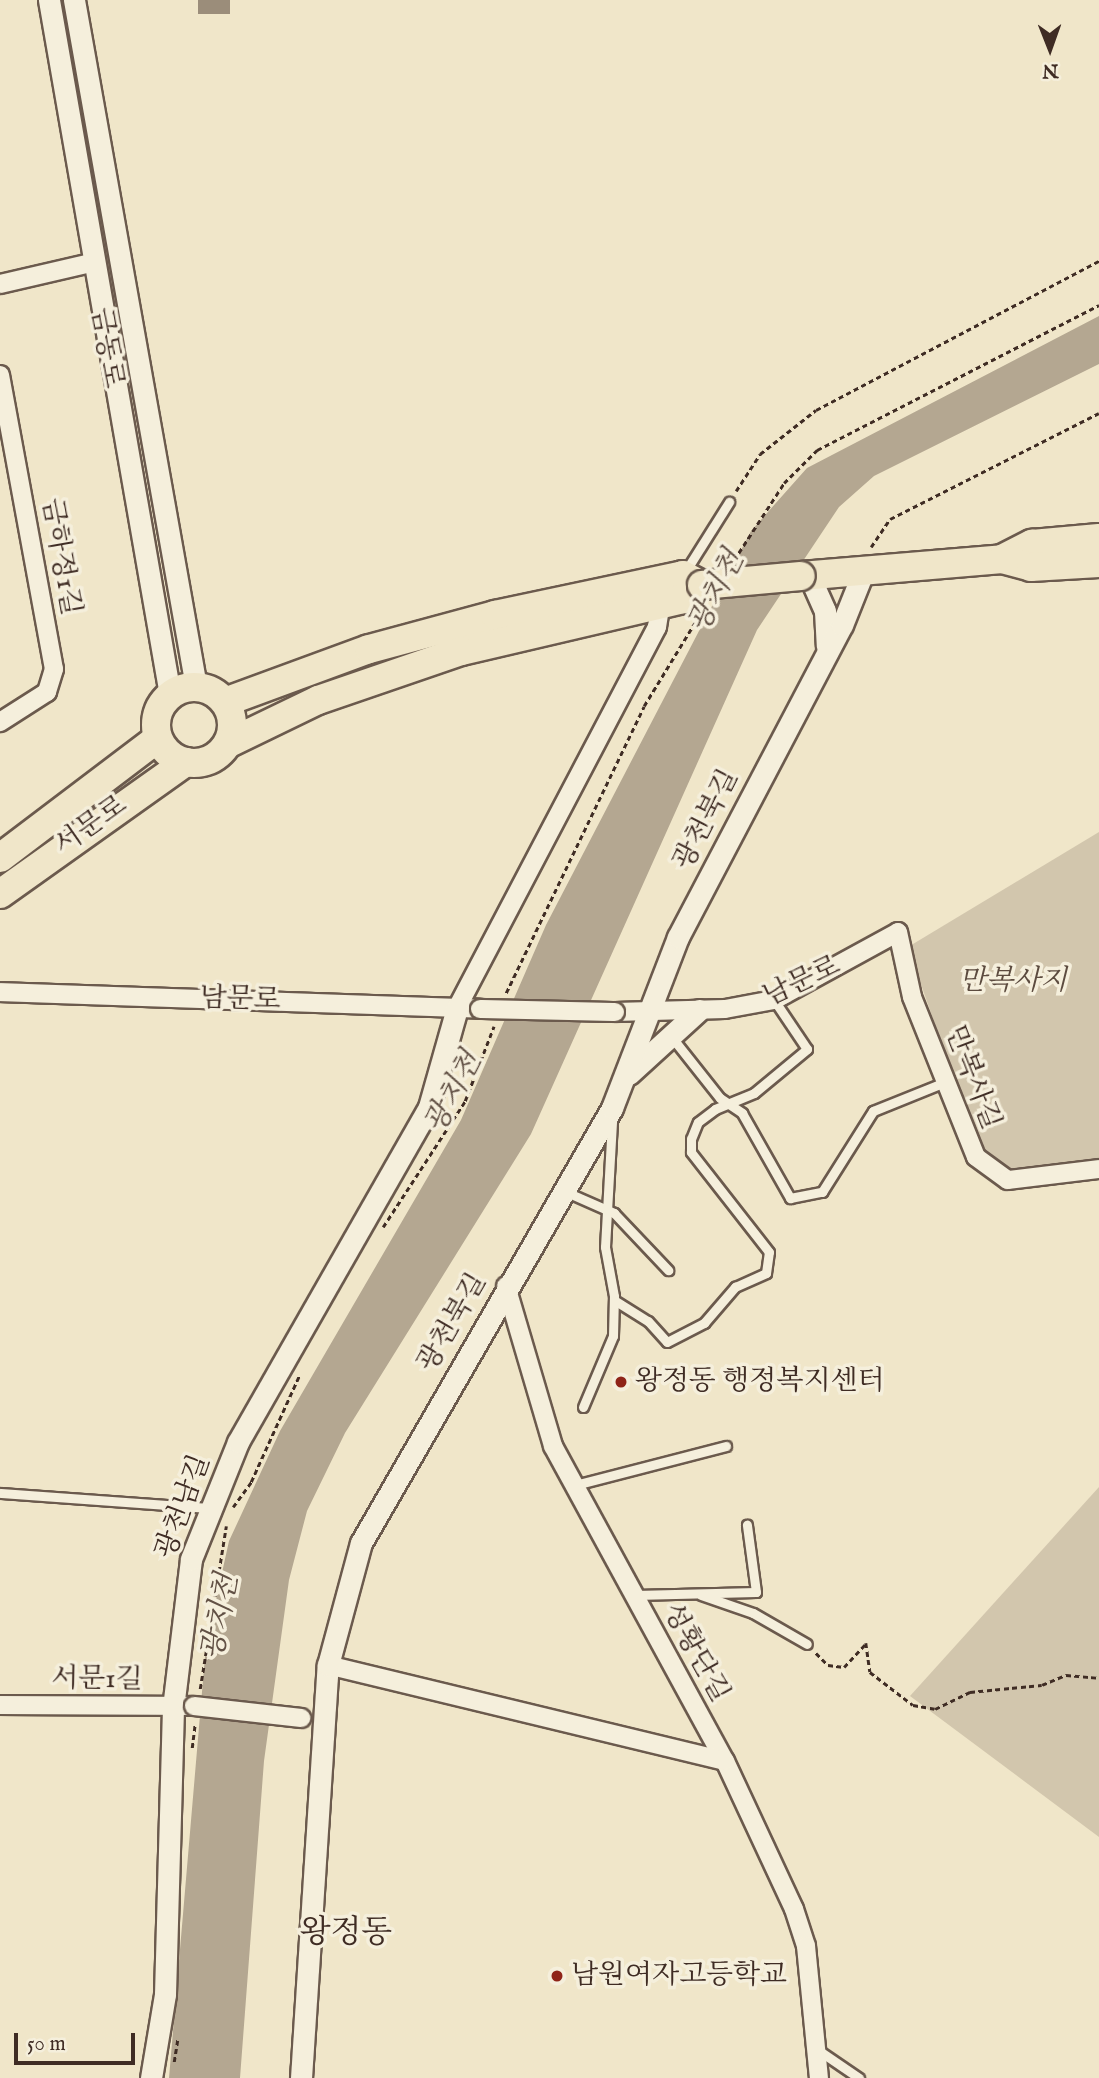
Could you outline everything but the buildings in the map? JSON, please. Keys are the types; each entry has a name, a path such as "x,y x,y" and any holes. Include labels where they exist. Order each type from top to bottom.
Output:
{"main road":[{"path":"1002,559 1032,544 1099,538"},
{"path":"225,702 457,638 696,590 864,570 1002,559 1031,567 1099,563"},
{"path":"229,743 233,718 225,702 196,686 170,695 158,713 158,738 186,762 211,760 229,743 457,638 683,599 696,590"},
{"name":"서문로","path":"0,858 158,738"},
{"name":"서문로","path":"0,894 186,762"}],"street":[{"name":"금동로","path":"49,0 91,263 170,695"},
{"name":"금동로","path":"74,0 196,686"},
{"path":"0,284 91,263"},
{"name":"금하정1길","path":"0,375 54,669 47,692 0,722"},
{"name":"광천북길","path":"301,2078 327,1721 328,1665 361,1543 506,1286 612,1108 678,937 864,570"},
{"path":"805,576 825,611 827,646"},
{"path":"457,1008 656,627 661,602"},
{"name":"남문로","path":"0,992 480,1009 615,1012 699,1010 774,1000 898,932"},
{"name":"만복사길","path":"898,932 912,997 976,1157 992,1172 1008,1180 1099,1169"},
{"name":"광천남길","path":"150,2078 165,1994 191,1706 191,1559 207,1508 429,1107 457,1008"},
{"path":"625,1078 669,1034 699,1010"},
{"name":"성황단길","path":"506,1286 553,1446 725,1761 794,1909 821,2052 819,2078"},
{"path":"328,1665 725,1761"},
{"name":"서문1길","path":"0,1705 191,1706 327,1721"}],"lane":[{"path":"696,590 729,502"},
{"path":"614,1300 648,1321 667,1342 704,1323 735,1287 766,1273 769,1252 691,1152 698,1122 730,1103 754,1093 807,1049 774,1000"},
{"path":"669,1034 742,1113 790,1198 822,1192 873,1111 945,1082"},
{"path":"583,1407 613,1336 614,1300 605,1247 610,1211 612,1108"},
{"path":"562,1190 610,1211 668,1270"},
{"path":"575,1485 726,1446"},
{"path":"0,1493 207,1508"},
{"path":"633,1595 756,1592 747,1525"},
{"path":"699,1594 753,1612 807,1644"},
{"path":"821,2052 859,2078"}],"path":[{"path":"729,502 760,454 816,410 968,335 1099,261"},
{"path":"733,563 784,483 817,450 1099,305"},
{"path":"864,570 880,527 890,519 1099,413"},
{"path":"504,998 644,706 696,590"},
{"path":"378,1235 465,1101 495,1023"},
{"path":"230,1513 251,1482 300,1372"},
{"path":"191,1758 191,1706 227,1521"},
{"path":"807,1644 838,1668 856,1661 866,1643 870,1672 913,1705 935,1709 970,1692 1041,1685 1066,1675 1099,1678"},
{"path":"172,2065 178,2025"}],"green space":[{"name":"만복사지","path":"1099,832 1099,1165 1011,1172 984,1153 970,1125 908,947"},
{"path":"1099,1487 1099,1837 910,1696"}],"water":[{"name":"광치천","path":"1099,316 1099,364 874,476 839,507 757,630 531,1134 345,1433 307,1511 289,1580 264,1761 240,2078 169,2078 206,1645 229,1541 280,1431 461,1120 546,925 751,531 807,468"}],"place":[{"name":"왕정동 행정복지센터","path":"621,1382"},
{"name":"남원여자고등학교","path":"557,1976"}],"district":[{"name":"왕정동","path":"346,1934"}]}
